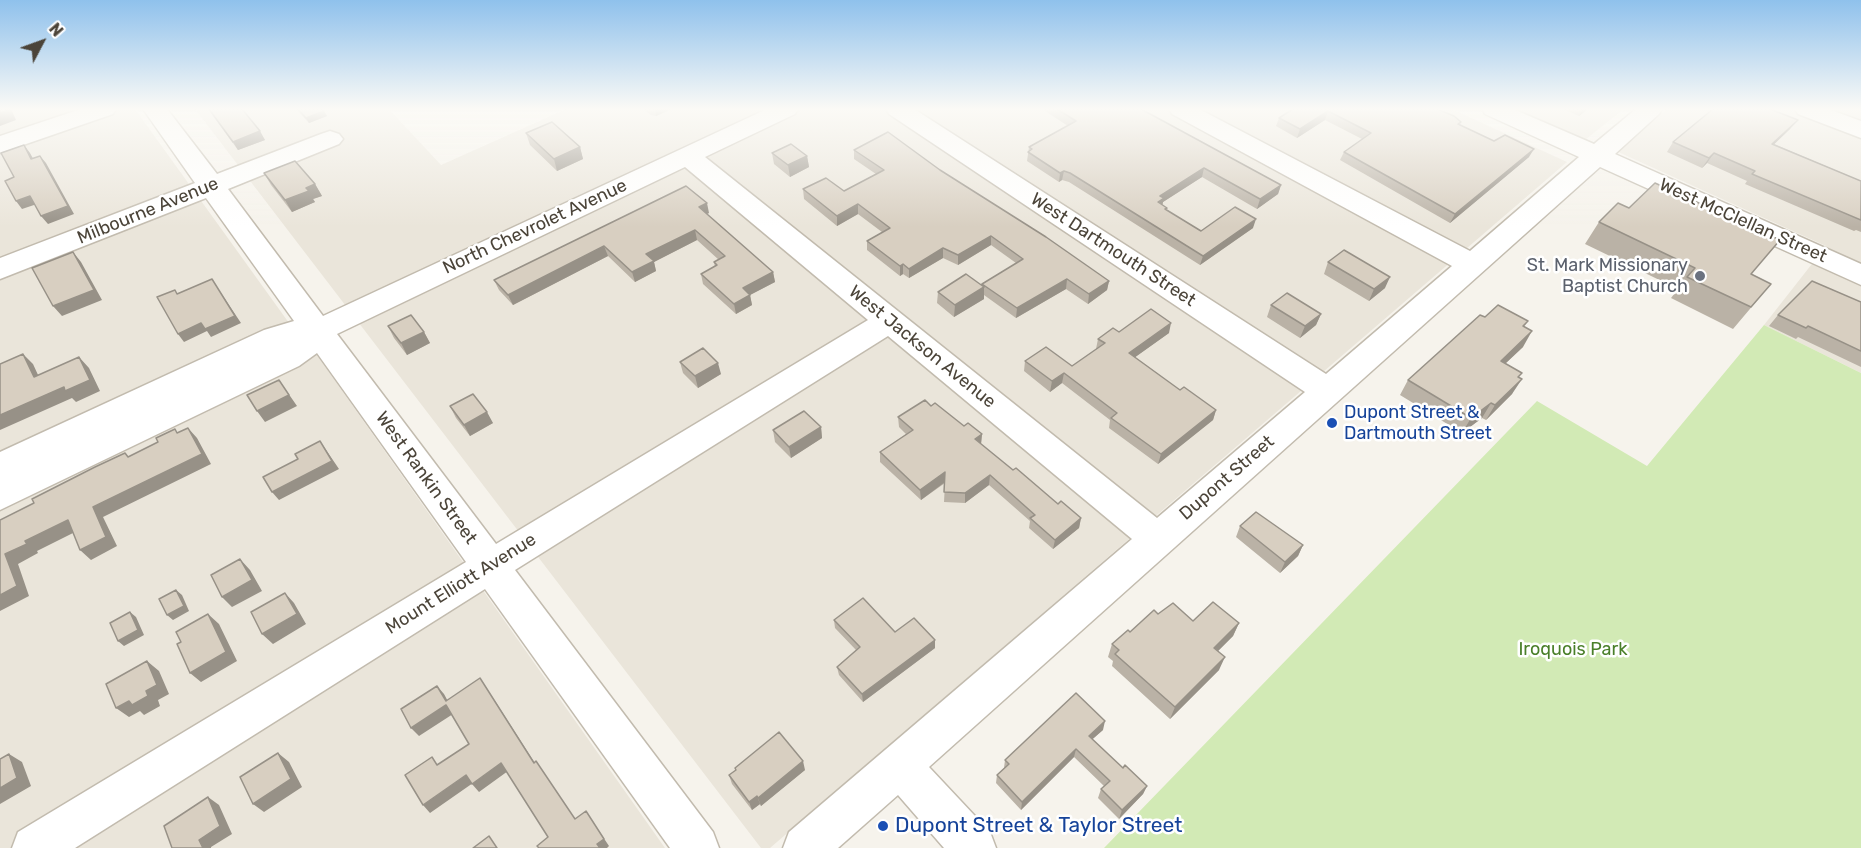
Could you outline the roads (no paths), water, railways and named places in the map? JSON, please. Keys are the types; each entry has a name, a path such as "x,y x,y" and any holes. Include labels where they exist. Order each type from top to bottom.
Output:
{"street":[{"name":"West Rankin Street","path":"183,149 697,848"},
{"name":"Milbourne Avenue","path":"0,269 306,149"},
{"name":"North Chevrolet Avenue","path":"0,466 275,338 292,332 318,331 703,149"},
{"name":"West Dartmouth Street","path":"958,149 1328,391"},
{"path":"1255,149 1472,264"},
{"name":"West McClellan Street","path":"1583,149 1861,275"},
{"name":"Dupont Street","path":"805,848 1604,149"},
{"name":"West Jackson Avenue","path":"687,156 1157,539"},
{"name":"Mount Elliott Avenue","path":"34,848 889,321"},
{"name":"North Chevrolet Avenue","path":"0,496 288,358 310,343 318,331"},
{"path":"899,765 974,848"}],"place":[{"name":"St. Mark Missionary Baptist Church","path":"1700,276"},
{"name":"Dupont Street & Dartmouth Street","path":"1332,423"},
{"name":"Dupont Street & Taylor Street","path":"883,826"}],"park label":[{"name":"Iroquois Park","path":"1573,650"}]}
